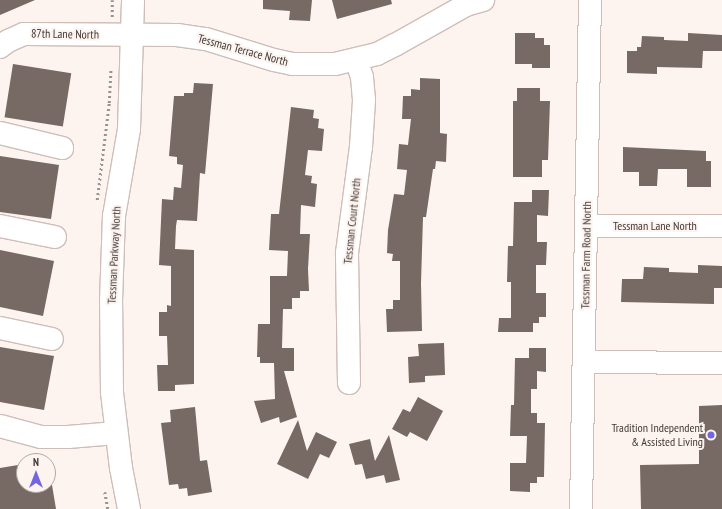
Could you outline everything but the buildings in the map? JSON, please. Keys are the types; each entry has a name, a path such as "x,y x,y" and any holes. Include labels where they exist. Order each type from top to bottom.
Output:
{"street":[{"name":"Tessman Parkway North","path":"129,509 116,433 112,392 111,301 114,216 129,129 133,0"},
{"name":"Tessman Terrace North","path":"133,35 177,35 206,39 274,60 293,64 335,64 356,60 396,45 466,5 483,0"},
{"name":"Tessman Farm Road North","path":"581,509 590,0"},
{"name":"87th Lane North","path":"0,47 8,41 24,34 133,35"},
{"name":"Tessman Court North","path":"349,383 347,253 361,147 364,100 362,78 356,60"},
{"path":"0,133 62,148"},
{"path":"0,226 55,237"},
{"name":"Tessman Lane North","path":"587,226 722,226"},
{"path":"0,328 52,339"},
{"path":"584,362 722,363"},
{"path":"0,426 41,437 68,438 116,433"}],"path":[{"path":"112,0 112,19"}],"place":[{"name":"Tradition Independent & Assisted Living","path":"711,435"}]}
